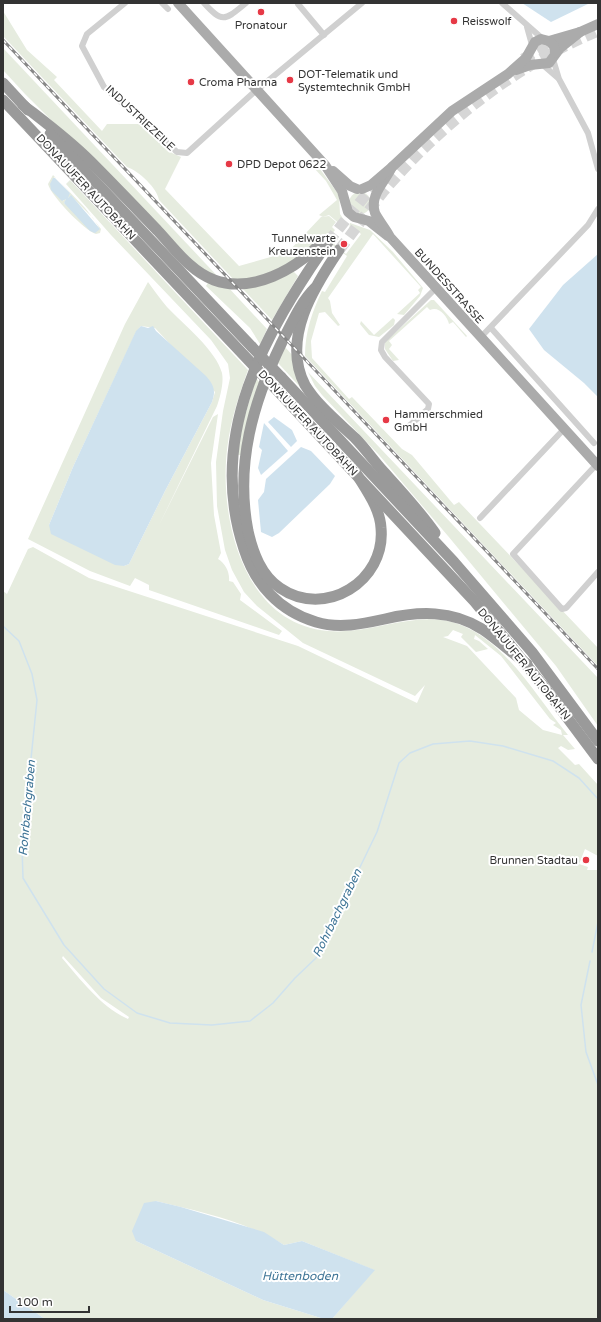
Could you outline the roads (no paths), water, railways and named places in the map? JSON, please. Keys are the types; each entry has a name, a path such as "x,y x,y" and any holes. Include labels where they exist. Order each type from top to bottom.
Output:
{"highway":[{"name":"DONAUUFER AUTOBAHN","path":"3,83 454,562 541,663 598,741"},
{"name":"DONAUUFER AUTOBAHN","path":"3,100 447,571 527,664 598,759"},
{"path":"23,105 72,144 89,160 186,261 200,273 214,280 234,284 264,279 298,263 327,240 289,301 268,340 251,377 240,411 234,442 232,472 235,515 246,556 259,581 270,595 286,608 301,617 326,624 355,625 418,613 433,613 457,617 482,629 527,664"},
{"path":"339,250 315,288 303,303 270,369 253,415 244,455 243,495 249,535 260,566 266,575 280,588 303,598 329,598 351,589 372,569 380,550 381,525 374,505 356,473"},
{"path":"315,288 305,311 297,351 298,363 305,384 323,407 357,440 414,505 454,562"}],"main road":[{"path":"178,3 325,165 350,186 370,192 374,204 390,237"},
{"path":"346,200 350,193 371,185 452,111 508,74 537,41 580,32 598,24"},
{"path":"508,74 540,64 554,56 580,32"},
{"path":"546,40 554,46 554,56"},
{"path":"531,48 532,59 540,64"},
{"path":"325,165 346,200 348,212 354,217 369,221 390,237"},
{"path":"362,218 370,215 378,189 392,167"},
{"name":"BUNDESSTRASSE","path":"390,237 435,289 597,465"}],"street":[{"name":"INDUSTRIEZEILE","path":"125,3 87,34 82,46 104,87 177,152 186,153 258,90"},
{"path":"162,3 168,10"},
{"path":"204,3 216,16 221,18 228,17 246,3"},
{"path":"258,90 362,3"},
{"path":"502,3 526,25 546,40"},
{"path":"298,4 324,35"},
{"path":"526,25 531,48"},
{"path":"554,56 559,79 585,127 598,169"},
{"path":"540,64 559,79"},
{"path":"480,338 588,225 598,209"},
{"path":"409,426 428,408 429,404 385,357 381,350 382,342 435,289"},
{"path":"491,328 594,443"},
{"path":"480,518 564,429"},
{"path":"597,465 513,554 562,609 566,608 598,572"}],"water":[{"path":"522,3 590,3 551,22"},
{"path":"53,178 55,178 70,193 68,198 71,195 100,229 95,233 90,231 64,203 66,199 62,201 51,190 50,184"},
{"path":"598,254 598,397 584,383 544,350 529,329 563,285"},
{"path":"141,326 148,328 153,326 156,331 206,376 211,382 214,395 212,402 165,491 129,564 124,566 115,565 51,534 49,525 73,467 136,331"},
{"path":"274,417 292,430 297,441 291,447 268,422"},
{"path":"264,423 288,451 261,475 258,468 262,450 259,447"},
{"path":"301,447 311,451 335,476 330,484 279,533 272,537 261,532 258,500 264,492 266,479"},
{"name":"Hüttenboden","path":"156,1201 264,1232 284,1245 302,1241 375,1270 332,1319 324,1319 263,1300 136,1241 132,1231 144,1203"},
{"path":"3,1290 45,1319 3,1319"}],"waterway":[{"name":"Rohrbachgraben","path":"3,626 19,641 32,674 37,700 22,847 23,878 64,945 104,989 137,1013 170,1023 212,1025 250,1021 273,1003 295,978 316,958 377,832 399,763 410,753 433,744 470,741 503,746 553,761 579,778 598,799"},
{"name":"Rohrbachgraben","path":"592,952 598,922"},
{"name":"Rohrbachgraben","path":"590,961 581,1005 586,1052 598,1085"}],"tunnel":[{"path":"339,250 383,192 406,167 455,120 509,79 538,61 598,31"},
{"path":"523,59 558,39"},
{"path":"328,242 377,181"}],"railway":[{"path":"3,40 598,669"}],"place":[{"name":"Pronatour","path":"261,12"},
{"name":"Reisswolf","path":"454,21"},
{"name":"DOT-Telematik und Systemtechnik GmbH","path":"290,80"},
{"name":"Croma Pharma","path":"191,82"},
{"name":"DPD Depot 0622","path":"229,164"},
{"name":"Tunnelwarte Kreuzenstein","path":"344,244"},
{"name":"Hammerschmied GmbH","path":"386,420"},
{"name":"Brunnen Stadtau","path":"586,860"}]}
